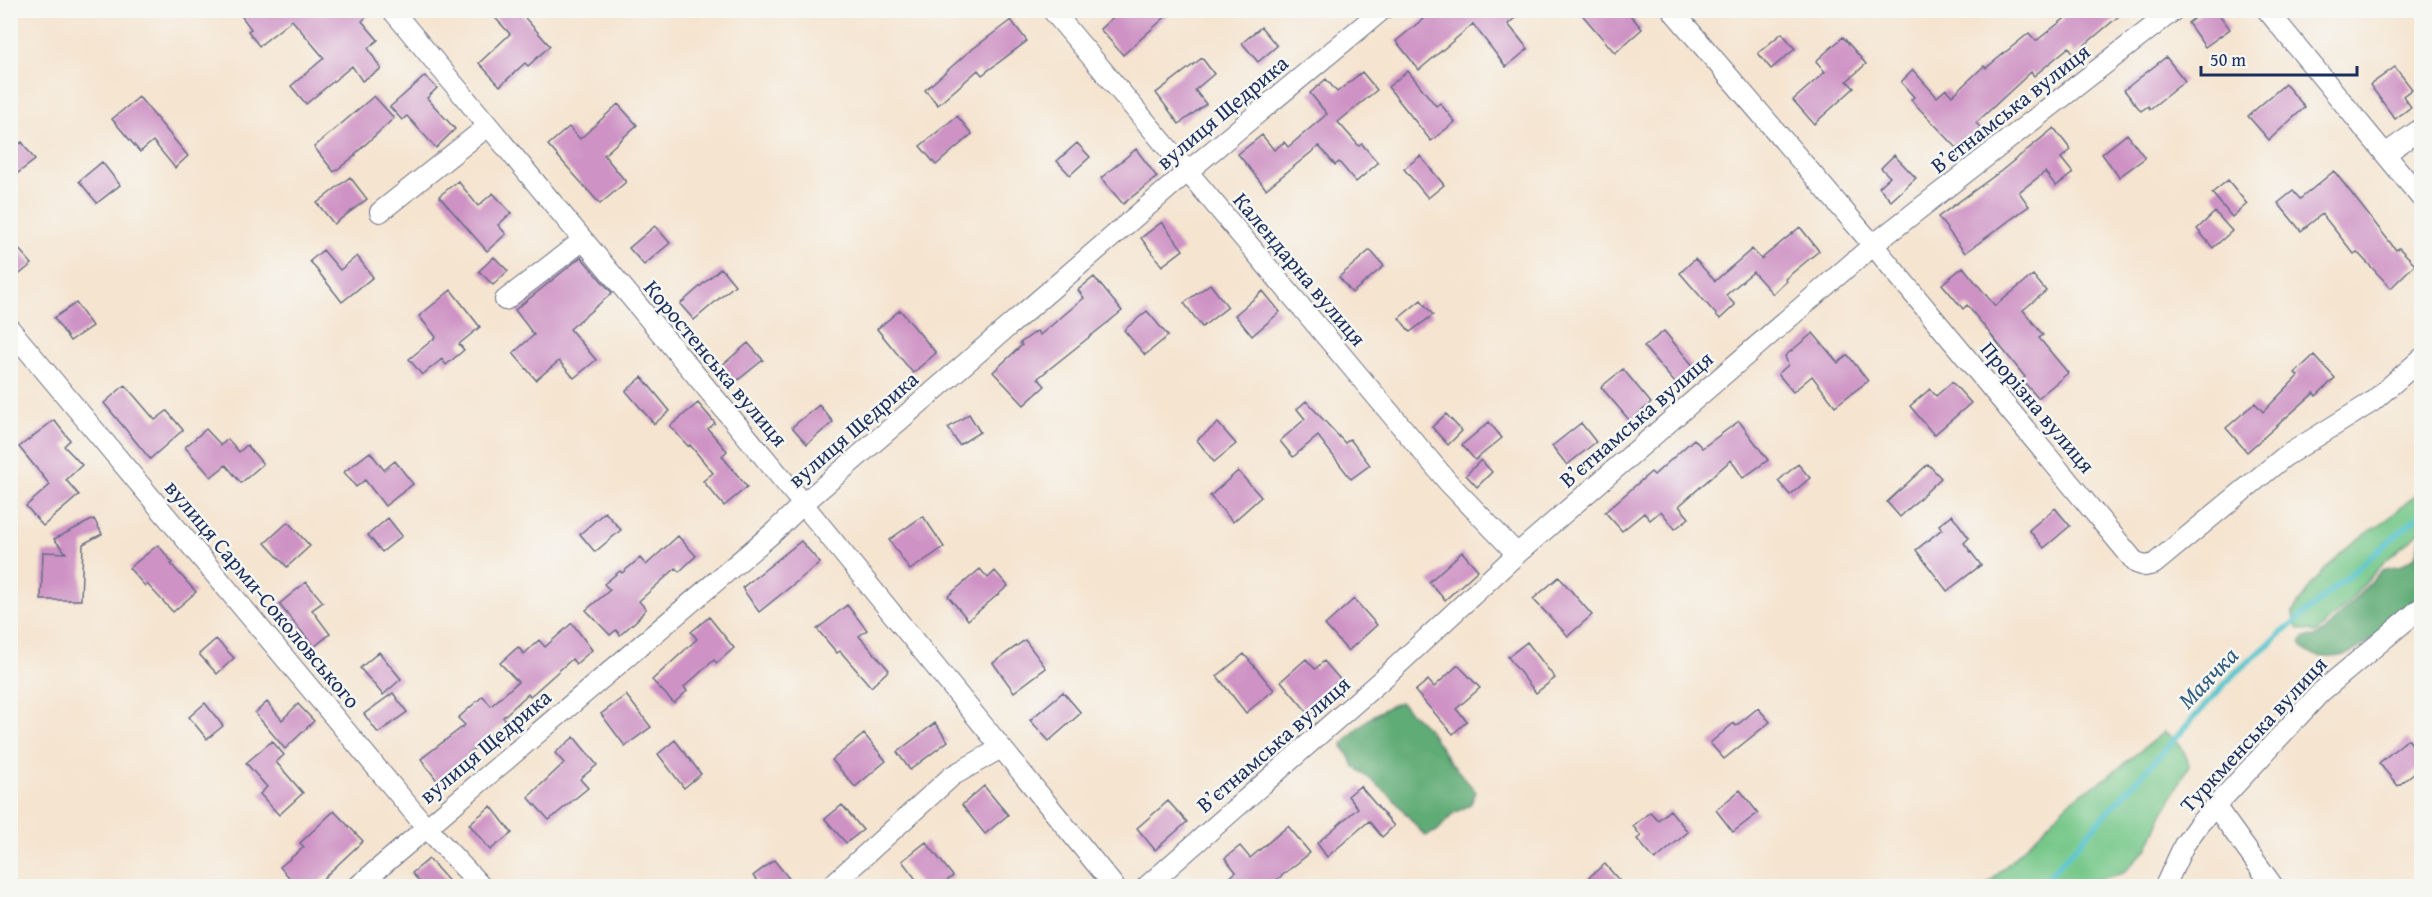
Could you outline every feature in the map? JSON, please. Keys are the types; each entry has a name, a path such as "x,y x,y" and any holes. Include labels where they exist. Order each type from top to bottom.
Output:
{"street":[{"name":"Коростенська вулиця","path":"392,10 803,504 1114,886"},
{"name":"Календарна вулиця","path":"1052,10 1448,482 1517,554"},
{"name":"вулиця Щедрика","path":"358,886 766,538 1187,172 1382,10"},
{"name":"Прорізна вулиця","path":"1672,10 1873,245 2136,563 2145,566 2154,564 2284,458 2372,402 2421,358"},
{"name":"Вʼєтнамська вулиця","path":"1149,886 1387,675 1517,554 1873,245 2174,10"},
{"path":"2267,10 2421,199"},
{"path":"380,212 488,126"},
{"path":"2385,154 2421,128"},
{"path":"505,300 582,240"},
{"name":"вулиця Сарми-Соколовського","path":"10,329 426,827 482,886"},
{"name":"Туркменська вулиця","path":"2165,886 2184,845 2199,824 2321,692 2421,607"},
{"path":"831,886 914,814 952,776 1001,748"},
{"path":"2216,807 2273,886"}],"green space":[{"path":"2421,490 2421,531 2384,562 2345,606 2316,633 2299,629 2294,623 2293,612 2314,581 2347,547 2389,518"},
{"path":"2421,537 2421,602 2373,640 2349,653 2325,657 2317,656 2304,649 2300,643 2304,638 2315,637 2326,630 2382,570 2400,566 2415,556"},
{"path":"1400,702 1428,729 1449,760 1476,792 1470,805 1454,813 1437,831 1425,836 1390,795 1355,767 1342,745 1368,719"},
{"path":"2164,732 2174,738 2185,754 2189,765 2148,848 2123,873 2097,880 2090,886 1986,886 2074,798 2106,778"}],"building":[{"path":"237,10 374,10 362,21 378,40 368,48 381,69 362,81 352,66 306,104 291,86 324,58 292,20 259,46 248,31 251,29"},
{"path":"488,10 518,10 550,46 528,66 525,63 500,86 479,63 510,34"},
{"path":"1121,10 1173,10 1123,55 1100,29"},
{"path":"1434,10 1524,10 1508,24 1528,49 1506,67 1473,24 1419,70 1396,41"},
{"path":"1578,10 1626,10 1642,29 1615,53"},
{"path":"2058,10 2126,10 2074,54 2069,47 2034,76 2031,72 1976,123 1981,128 1958,149 1911,100 1914,97 1901,82 1913,70 1937,97 1946,89 1952,96 1984,66 1986,68 2029,33 2036,41 2064,19"},
{"path":"2205,10 2216,10 2230,29 2205,47 2188,23"},
{"path":"1011,20 1027,41 982,75 978,70 938,105 925,90 966,54"},
{"path":"1261,27 1277,46 1258,62 1242,43"},
{"path":"1782,33 1795,49 1771,69 1758,53"},
{"path":"1843,37 1866,64 1847,81 1854,88 1814,124 1793,100 1825,72 1816,61"},
{"path":"2166,57 2185,81 2150,109 2148,106 2141,111 2124,90"},
{"path":"1202,58 1214,74 1195,90 1206,104 1179,124 1156,93"},
{"path":"2395,67 2412,89 2403,96 2411,107 2395,119 2370,85"},
{"path":"1408,71 1436,106 1440,103 1455,122 1431,141 1388,87"},
{"path":"1362,72 1377,90 1338,122 1359,146 1362,144 1378,163 1356,182 1339,162 1335,165 1319,146 1266,189 1238,154 1262,135 1274,150 1284,142 1288,147 1327,114 1310,93 1326,79 1337,92"},
{"path":"425,76 437,88 427,98 455,129 436,148 407,116 402,120 390,107"},
{"path":"2285,84 2305,107 2269,140 2248,116"},
{"path":"374,96 394,118 356,155 334,172 314,147"},
{"path":"139,97 188,156 175,168 153,141 140,152 112,119"},
{"path":"618,104 637,125 604,155 626,182 600,204 548,145 569,127 580,139"},
{"path":"957,116 972,134 936,165 920,146"},
{"path":"2054,128 2071,150 2061,158 2073,173 2056,186 2045,172 2019,192 2029,206 1965,253 1938,217 2001,171"},
{"path":"2127,134 2145,158 2119,177 2102,154"},
{"path":"22,142 35,160 10,179 10,151"},
{"path":"1077,143 1090,157 1070,175 1057,161"},
{"path":"1136,149 1157,177 1123,204 1101,178"},
{"path":"1894,155 1916,178 1891,201 1879,187 1890,177 1881,168"},
{"path":"1420,156 1444,185 1428,198 1404,169"},
{"path":"102,162 120,185 97,203 79,181"},
{"path":"2334,171 2396,250 2399,248 2415,264 2391,288 2357,252 2354,254 2322,214 2301,231 2278,203 2293,191 2300,199"},
{"path":"350,177 367,199 334,224 317,203"},
{"path":"2228,180 2247,204 2232,217 2212,193"},
{"path":"458,181 478,206 493,193 511,213 498,225 506,234 487,251 439,196"},
{"path":"2215,212 2232,231 2213,248 2197,229"},
{"path":"1162,222 1183,250 1162,266 1141,238"},
{"path":"655,226 670,243 644,265 629,248"},
{"path":"1800,227 1819,251 1785,279 1787,281 1773,294 1753,272 1726,295 1735,305 1720,319 1680,273 1695,259 1715,281 1752,249 1761,259"},
{"path":"10,239 32,264 10,282"},
{"path":"323,250 340,270 357,256 373,277 342,302 310,261"},
{"path":"1370,250 1384,266 1352,293 1339,277"},
{"path":"494,257 508,271 493,285 479,271"},
{"path":"581,257 612,293 570,329 596,360 574,378 559,361 536,380 513,353 534,335 515,310"},
{"path":"1963,267 1995,306 2033,275 2046,291 2023,310 2043,335 2039,338 2068,373 2038,398 2022,380 2025,377 1967,305 1963,309 1942,284"},
{"path":"721,268 735,285 694,320 680,304"},
{"path":"1094,277 1122,311 1038,378 1045,386 1024,405 993,372 1022,345 1020,343 1037,331 1040,335 1084,298 1078,290"},
{"path":"1210,284 1228,307 1202,327 1184,303"},
{"path":"451,290 480,327 459,344 464,350 446,365 442,359 422,375 409,359 436,337 419,316"},
{"path":"1263,291 1280,312 1252,336 1235,315"},
{"path":"1421,300 1433,315 1410,332 1399,318"},
{"path":"76,303 92,326 70,341 54,318"},
{"path":"900,310 936,353 913,373 877,329"},
{"path":"1147,311 1168,336 1145,355 1124,330"},
{"path":"1664,331 1695,368 1676,384 1644,347"},
{"path":"1813,333 1838,363 1848,355 1868,381 1835,406 1812,376 1793,392 1778,374 1788,365 1785,356"},
{"path":"748,343 763,360 733,384 720,367"},
{"path":"2314,355 2335,378 2316,396 2314,393 2247,452 2226,428 2255,403 2263,412 2298,376 2295,373"},
{"path":"1623,369 1651,403 1630,421 1601,387"},
{"path":"642,377 670,411 654,424 626,391"},
{"path":"1952,382 1971,403 1934,435 1910,406 1930,389 1936,396"},
{"path":"125,385 155,420 167,411 183,430 150,459 104,403"},
{"path":"1306,401 1345,443 1350,439 1370,465 1351,479 1318,436 1293,457 1280,441 1305,419 1297,409"},
{"path":"698,403 715,423 708,429 727,451 722,456 747,487 724,506 703,481 713,473 690,445 688,446 670,426"},
{"path":"819,405 833,422 807,444 792,427"},
{"path":"969,414 980,432 959,445 948,428"},
{"path":"1446,414 1462,431 1448,445 1432,427"},
{"path":"54,420 70,440 64,446 82,465 66,480 79,495 43,526 26,506 50,485 19,447"},
{"path":"1739,421 1768,460 1743,478 1731,460 1679,506 1689,518 1675,529 1661,511 1650,520 1644,513 1622,531 1605,512 1651,472 1654,475 1694,439 1702,448"},
{"path":"1489,422 1502,438 1475,460 1462,445"},
{"path":"1218,423 1236,444 1214,462 1197,440"},
{"path":"1581,423 1596,442 1567,465 1552,446"},
{"path":"206,429 221,445 228,439 239,452 247,445 263,464 241,483 226,465 211,477 185,447"},
{"path":"370,452 384,470 395,461 413,484 385,506 365,480 356,487 344,472"},
{"path":"1481,460 1492,472 1477,487 1466,475"},
{"path":"1798,464 1810,478 1790,495 1778,481"},
{"path":"1928,464 1941,478 1900,517 1887,502"},
{"path":"1238,471 1261,497 1233,522 1210,496"},
{"path":"2055,508 2070,526 2044,548 2029,530"},
{"path":"605,512 621,530 595,552 580,534"},
{"path":"1952,515 1969,538 1964,543 1981,565 1947,591 1916,550 1942,529 1939,525"},
{"path":"923,516 944,547 910,570 889,540"},
{"path":"388,518 402,536 382,552 368,535"},
{"path":"94,519 102,534 83,544 81,600 41,600 43,552 66,553 54,539"},
{"path":"288,522 310,546 287,567 265,543"},
{"path":"678,536 696,556 679,572 676,568 639,601 646,609 637,620 620,635 616,630 610,635 586,610 610,590 604,584 620,571 622,573 640,558 646,565"},
{"path":"801,541 820,563 759,612 742,588"},
{"path":"158,545 173,563 171,564 196,592 173,612 129,568"},
{"path":"1462,552 1478,570 1445,600 1429,582"},
{"path":"980,569 988,578 995,571 1008,586 968,620 948,596"},
{"path":"1559,577 1592,615 1568,636 1533,599"},
{"path":"306,582 323,602 312,610 330,634 314,647 279,604"},
{"path":"1354,599 1377,625 1348,651 1325,625"},
{"path":"847,605 867,630 859,636 889,670 871,687 840,651 837,653 817,629"},
{"path":"709,617 734,648 717,663 714,660 684,687 687,691 674,703 652,680 697,639 691,632"},
{"path":"572,623 592,650 576,664 572,659 530,696 528,694 503,717 506,721 467,755 472,761 441,786 421,759 465,725 458,718 483,696 491,706 518,682 500,663 518,647 524,654 539,640 545,647"},
{"path":"216,639 234,658 217,674 199,654"},
{"path":"1025,640 1046,668 1014,692 993,663"},
{"path":"1527,642 1555,678 1536,693 1508,657"},
{"path":"379,652 401,679 383,695 360,668"},
{"path":"1244,654 1274,690 1246,713 1217,676"},
{"path":"1306,659 1315,669 1324,661 1344,684 1309,714 1281,681"},
{"path":"1458,665 1480,688 1456,709 1467,721 1453,734 1415,691 1428,680 1434,687"},
{"path":"1063,692 1081,713 1049,741 1030,720"},
{"path":"393,693 407,712 378,733 364,714"},
{"path":"626,695 651,727 625,746 601,714"},
{"path":"267,702 282,720 298,704 314,721 285,749 255,713"},
{"path":"205,703 223,726 207,739 189,717"},
{"path":"1758,708 1770,722 1724,759 1710,743 1734,723 1736,726"},
{"path":"935,723 948,741 910,770 897,752"},
{"path":"864,734 886,761 855,787 832,760"},
{"path":"574,737 597,765 580,779 588,788 549,820 528,797 564,763 555,753"},
{"path":"2408,739 2421,756 2421,767 2398,786 2379,763"},
{"path":"675,740 701,774 684,788 658,754"},
{"path":"272,741 284,755 276,762 303,793 279,815 260,794 267,787 246,763"},
{"path":"984,786 1008,815 985,834 962,805"},
{"path":"1360,786 1394,826 1382,837 1369,821 1327,857 1317,843 1358,808 1348,796"},
{"path":"1740,790 1758,813 1733,832 1716,810"},
{"path":"1168,801 1187,822 1155,850 1137,828"},
{"path":"842,805 863,830 846,843 825,819"},
{"path":"491,806 512,833 490,850 469,824"},
{"path":"1670,810 1688,832 1655,860 1637,839 1641,836 1633,826 1650,812 1658,820"},
{"path":"334,811 363,841 315,886 297,886 280,867 304,847 300,843"},
{"path":"1288,826 1310,853 1269,886 1220,886 1236,872 1225,858 1240,846 1250,858"},
{"path":"926,842 953,876 940,886 921,886 902,861"},
{"path":"429,859 453,886 423,886 412,873"},
{"path":"774,860 795,886 761,886 753,876"},
{"path":"1605,864 1624,886 1578,886"}],"waterway":[{"name":"Маячка","path":"2040,886 2235,673 2422,513"}]}
